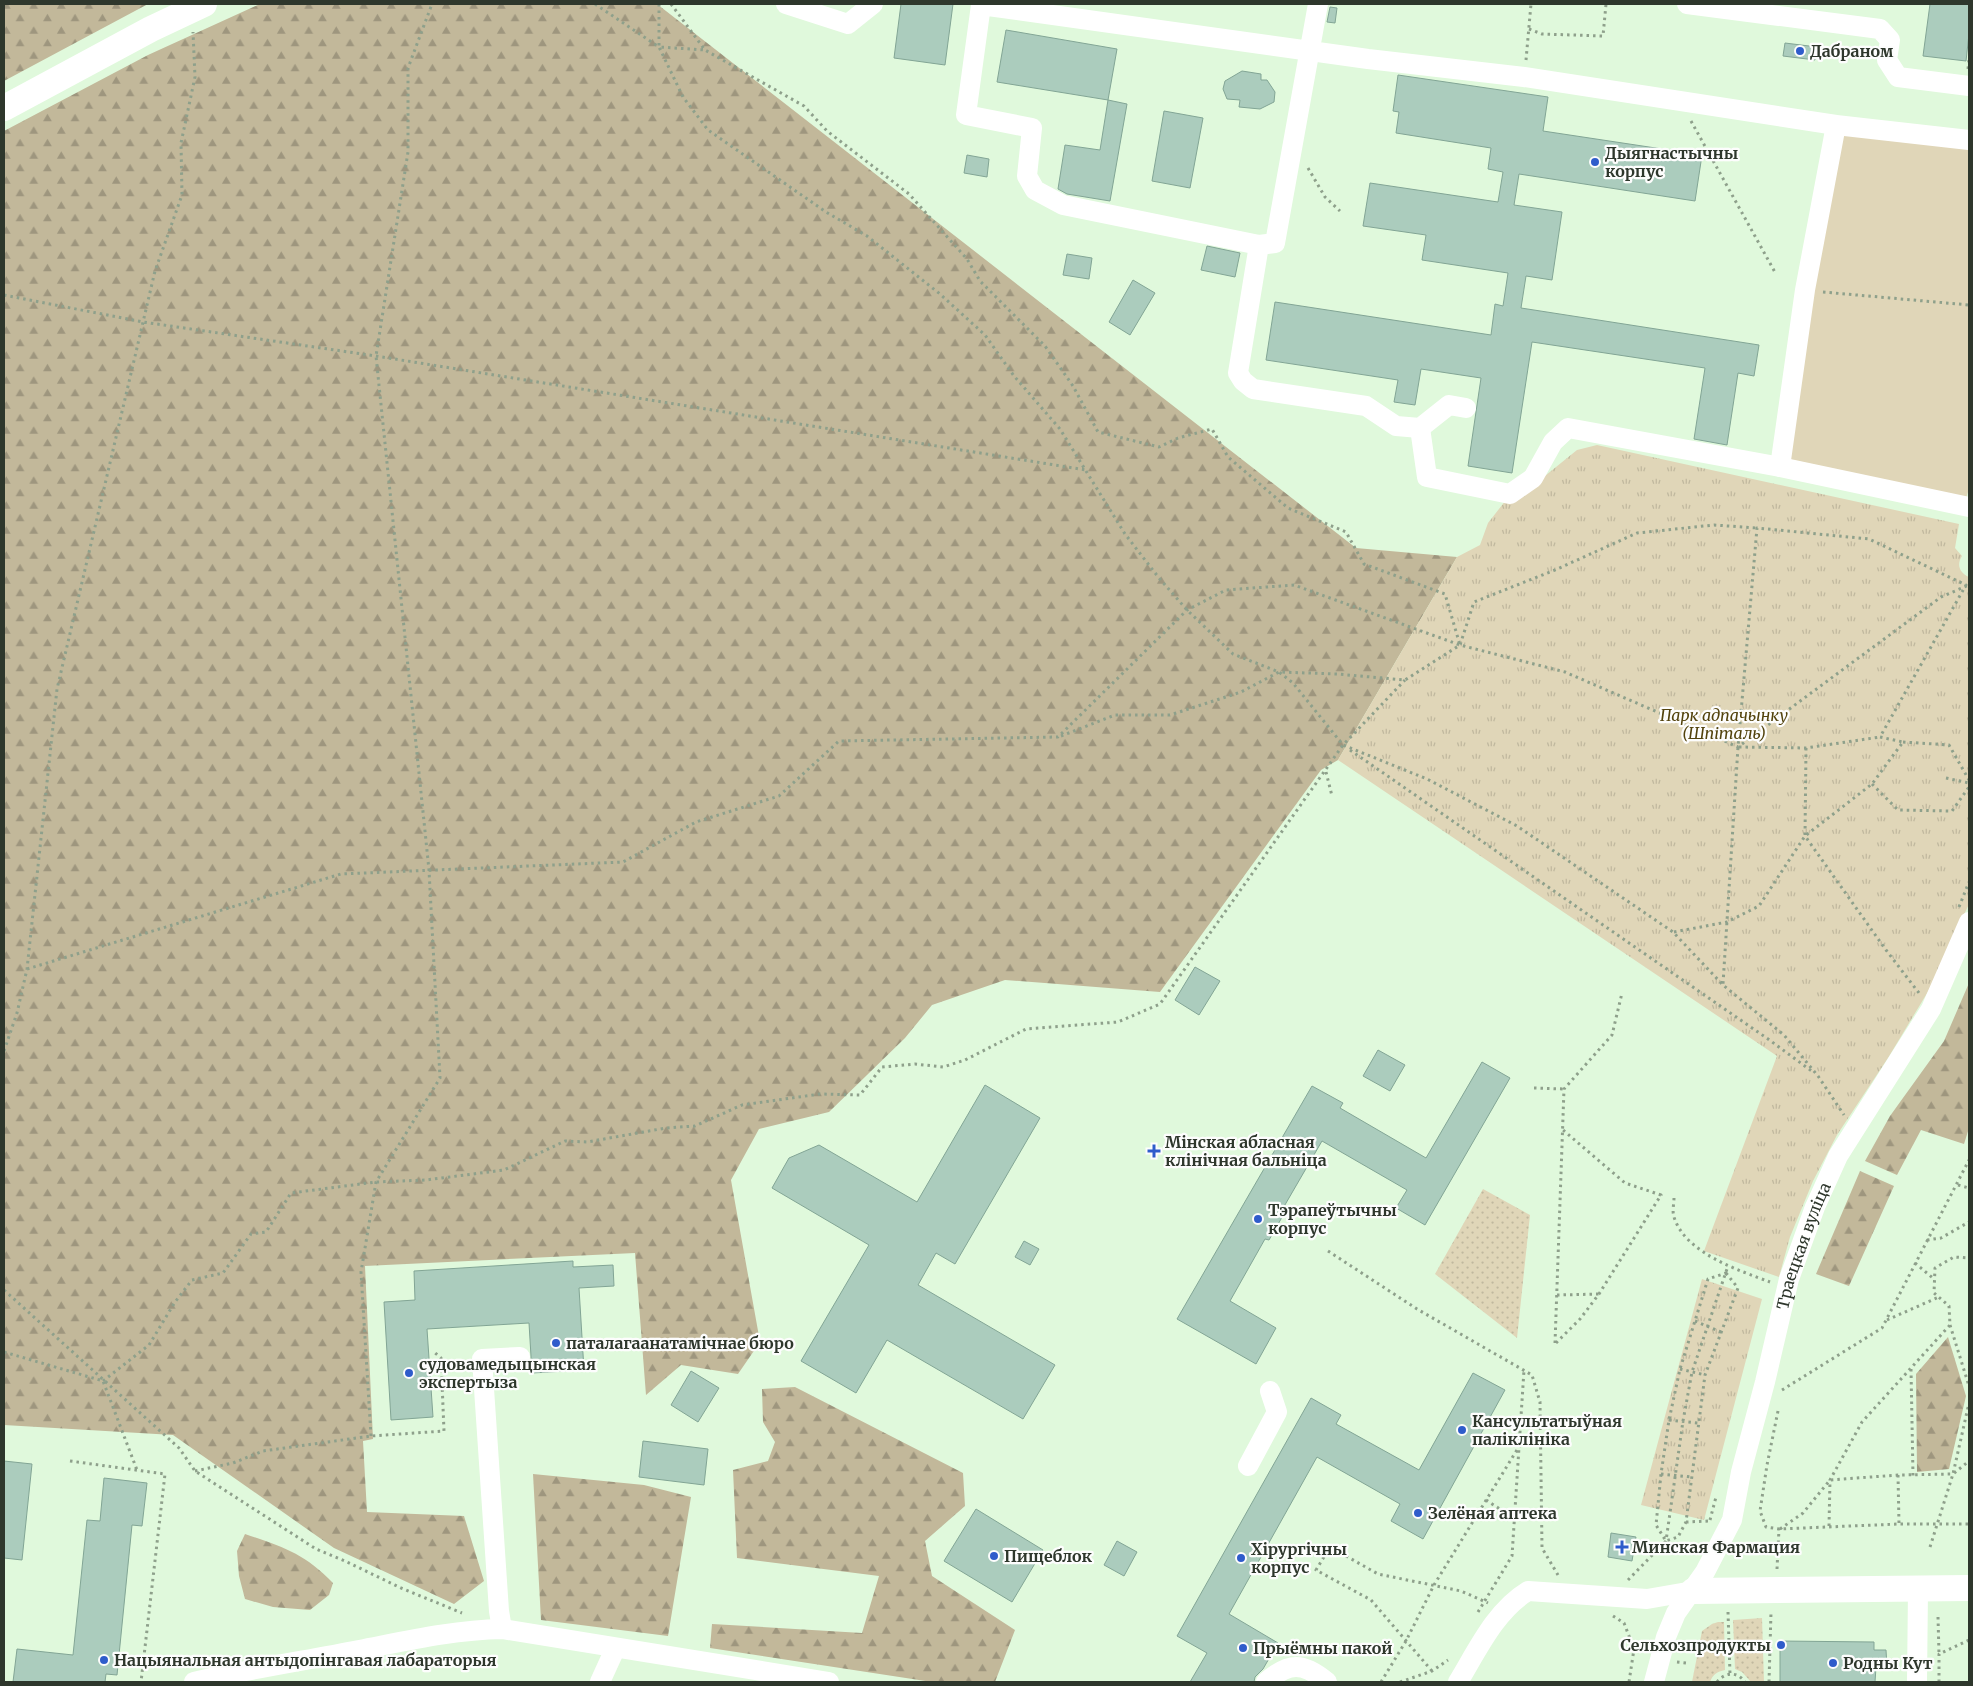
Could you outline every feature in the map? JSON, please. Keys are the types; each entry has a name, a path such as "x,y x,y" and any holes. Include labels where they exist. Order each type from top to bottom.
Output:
{"main road":[{"path":"4,108 198,6"},
{"path":"1694,1591 1969,1588"}],"street":[{"path":"786,4 848,24 873,4"},
{"path":"1318,4 1310,50 1275,243 1259,245 1063,205 1035,190 1026,176 1032,128 966,115 981,5 1310,50 1368,59 1524,77 1836,125 1969,140"},
{"path":"1687,4 1880,29 1890,40 1888,60 1898,77 1969,86"},
{"path":"1780,468 1805,290 1836,125"},
{"path":"1259,245 1238,373 1243,381 1254,388 1366,406 1396,426 1420,428 1449,405 1466,408"},
{"path":"1420,428 1427,476 1510,494 1533,478 1553,442 1568,428 1969,506"},
{"name":"Траецкая вуліца","path":"1654,1682 1666,1637 1676,1613 1694,1591 1732,1520 1741,1472 1795,1261 1815,1206 1838,1156 1931,1009 1969,922"},
{"path":"502,1629 499,1611 482,1359 520,1357"},
{"path":"1248,1466 1277,1412 1270,1391"},
{"path":"1917,1682 1918,1589"},
{"path":"1458,1682 1500,1614 1517,1598 1528,1591 1647,1599 1694,1591"},
{"path":"194,1682 245,1670 432,1635 502,1629 615,1649 829,1682"},
{"path":"600,1682 615,1649"},
{"path":"1266,1682 1278,1672 1297,1666 1315,1672 1327,1682"}],"path":[{"path":"371,1436 361,1272 376,1182 440,1078 429,870 376,356 408,152 408,68 433,4"},
{"path":"595,4 659,47 705,50"},
{"path":"660,4 659,47 683,97 708,130 826,212 867,236 940,294 985,335 1014,376 1060,429 1126,534 1158,578 1187,610 1233,654 1279,672 1293,683 1344,745 1768,1039 1818,1076"},
{"path":"671,4 705,50 804,106 828,131 909,194 967,259 980,281 1045,346 1073,386 1098,432 1159,447 1178,438 1212,429 1228,457 1288,508 1346,532 1364,564 1445,594 1460,645"},
{"path":"1524,77 1531,4"},
{"path":"1529,29 1542,34 1603,36 1606,4"},
{"path":"4,1051 18,1013 27,969 57,688 155,271 182,195 182,143 195,77 198,6"},
{"path":"1679,100 1776,274"},
{"path":"1293,143 1325,197 1340,211"},
{"path":"1805,290 1969,305"},
{"path":"4,295 143,322 376,356 1086,470"},
{"path":"103,1381 149,1345 175,1302 192,1280 223,1272 252,1234 266,1232 291,1193 376,1182 426,1180 504,1170 565,1141 587,1142 666,1128 695,1126 742,1106 820,1094 860,1094 882,1066 915,1064 943,1067 965,1060 1026,1029 1118,1022 1160,1004 1344,745 1405,680 1460,645 1474,602 1555,570 1637,533 1714,525 1869,539 1968,585"},
{"path":"1723,985 1738,747 1757,528"},
{"path":"1058,737 1187,610 1226,590 1294,585 1460,645 1565,672 1738,747 1806,748 1880,737 1903,742 1949,745 1969,784"},
{"path":"1738,747 1941,597 1968,585"},
{"path":"1880,737 1968,585"},
{"path":"27,969 342,874 623,862 696,822 779,796 839,741 1058,737 1115,715 1170,715 1241,692 1279,672 1337,674 1405,680"},
{"path":"1673,932 1728,922 1759,906 1804,836 1872,784 1903,742"},
{"path":"1344,745 1427,779 1517,826 1673,932 1723,985 1784,1035 1818,1076 1854,1132"},
{"path":"1806,748 1804,836 1931,1009"},
{"path":"1326,772 1332,796"},
{"path":"1946,778 1969,784"},
{"path":"1872,784 1898,810 1952,811 1969,784"},
{"path":"1562,1130 1625,1183 1661,1195 1600,1294 1580,1320 1555,1343 1562,1130 1564,1089 1612,1035 1622,993"},
{"path":"1534,1088 1564,1089"},
{"path":"1780,1399 1782,1390 1882,1328 1927,1240 1958,1185 1969,1160"},
{"path":"1958,1185 1969,1188"},
{"path":"1674,1198 1673,1215 1680,1231 1692,1243 1728,1266 1770,1283"},
{"path":"1927,1240 1941,1238 1969,1222"},
{"path":"1328,1251 1417,1309 1532,1374 1540,1402 1542,1548 1558,1575 1556,1592"},
{"path":"1969,1258 1954,1257 1935,1268 1934,1293 1949,1306 1950,1325 1969,1386"},
{"path":"1915,1263 1935,1279"},
{"path":"1666,1541 1692,1372 1728,1266"},
{"path":"1666,1541 1656,1525 1669,1420 1680,1369 1708,1279 1726,1274"},
{"path":"1629,1682 1634,1649 1624,1623 1612,1615 1618,1596 1625,1583 1666,1541 1678,1537 1686,1522 1705,1375 1738,1288 1726,1274"},
{"path":"4,1290 179,1448 195,1471 316,1549 346,1561 401,1588 465,1614"},
{"path":"1557,1295 1600,1294"},
{"path":"1886,1320 1938,1297"},
{"path":"1695,1321 1721,1332"},
{"path":"1780,1529 1804,1513 1830,1480 1862,1422 1950,1325"},
{"path":"195,1471 233,1463 263,1451 371,1436 444,1431 441,1358 433,1351"},
{"path":"4,1352 103,1381"},
{"path":"1680,1369 1705,1375"},
{"path":"1911,1369 1913,1476"},
{"path":"1474,1618 1512,1556 1524,1370"},
{"path":"103,1381 137,1470"},
{"path":"1930,1547 1952,1474 1969,1403"},
{"path":"1779,1408 1760,1511 1766,1527 1780,1529 1899,1524 1969,1524"},
{"path":"1669,1420 1698,1423"},
{"path":"1381,1682 1406,1641 1434,1585 1520,1444"},
{"path":"70,1461 165,1474 141,1682"},
{"path":"1830,1480 1898,1475 1952,1474 1969,1461"},
{"path":"1661,1474 1691,1477"},
{"path":"1898,1475 1899,1524"},
{"path":"1829,1526 1830,1480"},
{"path":"1486,1500 1515,1519"},
{"path":"1686,1522 1710,1521"},
{"path":"1776,1574 1780,1529"},
{"path":"1432,1670 1370,1600 1316,1570 1330,1547 1378,1574 1461,1591 1505,1610"},
{"path":"1728,1611 1730,1674"},
{"path":"1769,1682 1771,1612"},
{"path":"1938,1614 1939,1682"},
{"path":"1939,1654 1969,1640"},
{"path":"1400,1682 1432,1670 1448,1661 1453,1652"},
{"path":"1717,1682 1722,1676 1730,1674 1742,1678 1745,1682"}],"green space":[{"path":"4,4 148,4 4,81"},
{"path":"260,4 657,4 1356,548 1457,557 1338,760 1321,770 1160,992 1005,980 932,1005 905,1038 829,1112 759,1129 731,1180 760,1342 738,1374 681,1365 646,1395 635,1253 365,1266 373,1439 363,1441 367,1512 464,1516 484,1581 454,1604 334,1548 173,1435 4,1425 4,131 148,55"},
{"path":"1841,120 1969,137 1969,489 1966,498 1788,459"},
{"name":"Парк адпачынку (Шпіталь)","path":"1597,445 1959,524 1955,548 1962,556 1959,566 1963,573 1969,577 1969,904 1929,990 1888,1058 1837,1135 1813,1181 1790,1237 1779,1277 1704,1251 1777,1056 1338,760 1457,557 1480,545 1488,523 1506,500 1535,484 1577,450"},
{"path":"1969,983 1969,1128 1964,1144 1921,1130 1897,1175 1865,1161 1890,1116 1944,1041"},
{"path":"1860,1171 1894,1186 1849,1286 1816,1274"},
{"path":"1483,1189 1530,1215 1517,1338 1435,1274"},
{"path":"1702,1279 1762,1299 1704,1520 1641,1505"},
{"path":"1948,1337 1966,1396 1949,1469 1917,1472 1916,1374"},
{"path":"795,1387 963,1473 965,1506 925,1541 932,1576 1015,1630 995,1682 932,1682 710,1648 712,1624 862,1633 879,1576 737,1558 733,1470 768,1461 775,1442 763,1422 762,1389"},
{"path":"533,1474 644,1485 691,1497 668,1636 541,1620"},
{"path":"245,1534 282,1547 312,1565 333,1583 329,1595 310,1610 273,1607 245,1599 239,1576 237,1551"},
{"path":"1762,1618 1764,1682 1751,1682 1742,1672 1735,1669 1733,1620"},
{"path":"1718,1622 1724,1622 1725,1670 1712,1677 1710,1682 1692,1682 1702,1631"}],"building":[{"path":"901,4 953,4 945,65 894,58"},
{"path":"1930,4 1969,4 1969,34 1966,61 1923,56"},
{"path":"1330,7 1337,8 1335,23 1327,22"},
{"path":"1006,30 1117,49 1108,100 997,82"},
{"name":"Дабраном","path":"1785,43 1817,47 1815,60 1783,56"},
{"path":"1242,71 1261,74 1261,80 1267,80 1275,92 1274,102 1260,109 1239,107 1240,100 1227,99 1223,89 1225,81"},
{"path":"1398,75 1548,97 1543,131 1702,155 1695,201 1519,174 1514,205 1562,212 1552,280 1526,276 1521,308 1759,345 1754,376 1738,373 1727,445 1694,439 1705,368 1532,342 1512,473 1468,466 1481,378 1421,369 1415,405 1394,402 1398,380 1266,360 1275,302 1491,335 1495,304 1503,306 1508,273 1422,260 1426,235 1363,226 1370,183 1498,202 1503,172 1488,169 1491,148 1396,133 1399,112 1393,111"},
{"path":"1108,100 1127,104 1110,201 1067,194 1058,189 1065,145 1100,150"},
{"path":"1164,111 1203,118 1190,188 1152,181"},
{"path":"967,155 989,159 987,177 964,173"},
{"path":"1207,246 1240,253 1235,277 1201,270"},
{"path":"1067,254 1092,258 1089,279 1063,275"},
{"path":"1133,280 1155,293 1130,335 1109,322"},
{"path":"1195,967 1220,981 1199,1015 1175,1000"},
{"path":"1378,1050 1405,1065 1390,1091 1363,1076"},
{"name":"Тэрапеўтычны корпус","path":"1482,1062 1510,1078 1425,1225 1396,1208 1407,1190 1322,1141 1282,1210 1285,1212 1269,1240 1265,1239 1230,1301 1276,1328 1256,1364 1177,1319 1312,1086 1343,1103 1340,1108 1426,1158"},
{"path":"985,1085 1040,1118 955,1264 936,1253 918,1285 1055,1365 1023,1419 887,1340 856,1393 801,1361 869,1245 772,1188 789,1158 819,1145 917,1202"},
{"path":"1024,1241 1039,1249 1030,1265 1015,1257"},
{"path":"573,1261 573,1267 613,1265 614,1286 579,1288 584,1370 532,1373 529,1323 427,1329 433,1417 391,1420 384,1302 415,1300 414,1271"},
{"path":"691,1371 719,1388 698,1422 671,1405"},
{"path":"1473,1373 1505,1390 1423,1539 1391,1521 1400,1504 1317,1457 1229,1614 1278,1643 1263,1669 1255,1677 1254,1682 1190,1682 1207,1653 1177,1636 1311,1398 1341,1415 1336,1424 1419,1470"},
{"path":"643,1441 708,1449 704,1485 639,1477"},
{"path":"4,1461 32,1464 22,1560 4,1558"},
{"path":"104,1478 147,1483 142,1526 132,1525 117,1675 106,1674 105,1682 13,1682 17,1649 73,1655 87,1520 100,1521"},
{"name":"Пищеблок","path":"976,1509 1043,1550 1012,1602 944,1561"},
{"name":"Минская Фармация","path":"1611,1533 1636,1537 1632,1561 1608,1557"},
{"path":"1117,1541 1137,1552 1124,1576 1104,1565"},
{"name":"Родны Кут","path":"1780,1641 1874,1642 1874,1650 1886,1650 1887,1667 1876,1667 1875,1682 1780,1682"}],"place":[{"name":"Дабраном","path":"1800,51"},
{"name":"Дыягнастычны корпус","path":"1595,162"},
{"name":"Мінская абласная клінічная бальніца","path":"1154,1151"},
{"name":"Тэрапеўтычны корпус","path":"1258,1219"},
{"name":"паталагаанатамічнае бюро","path":"556,1343"},
{"name":"судовамедыцынская экспертыза","path":"409,1373"},
{"name":"Кансультатыўная паліклініка","path":"1462,1430"},
{"name":"Зелёная аптека","path":"1418,1513"},
{"name":"Минская Фармация","path":"1622,1547"},
{"name":"Пищеблок","path":"994,1556"},
{"name":"Хірургічны корпус","path":"1241,1558"},
{"name":"Сельхозпродукты","path":"1781,1645"},
{"name":"Прыёмны пакой","path":"1243,1648"},
{"name":"Нацыянальная антыдопінгавая лабараторыя","path":"104,1660"},
{"name":"Родны Кут","path":"1833,1663"}]}
